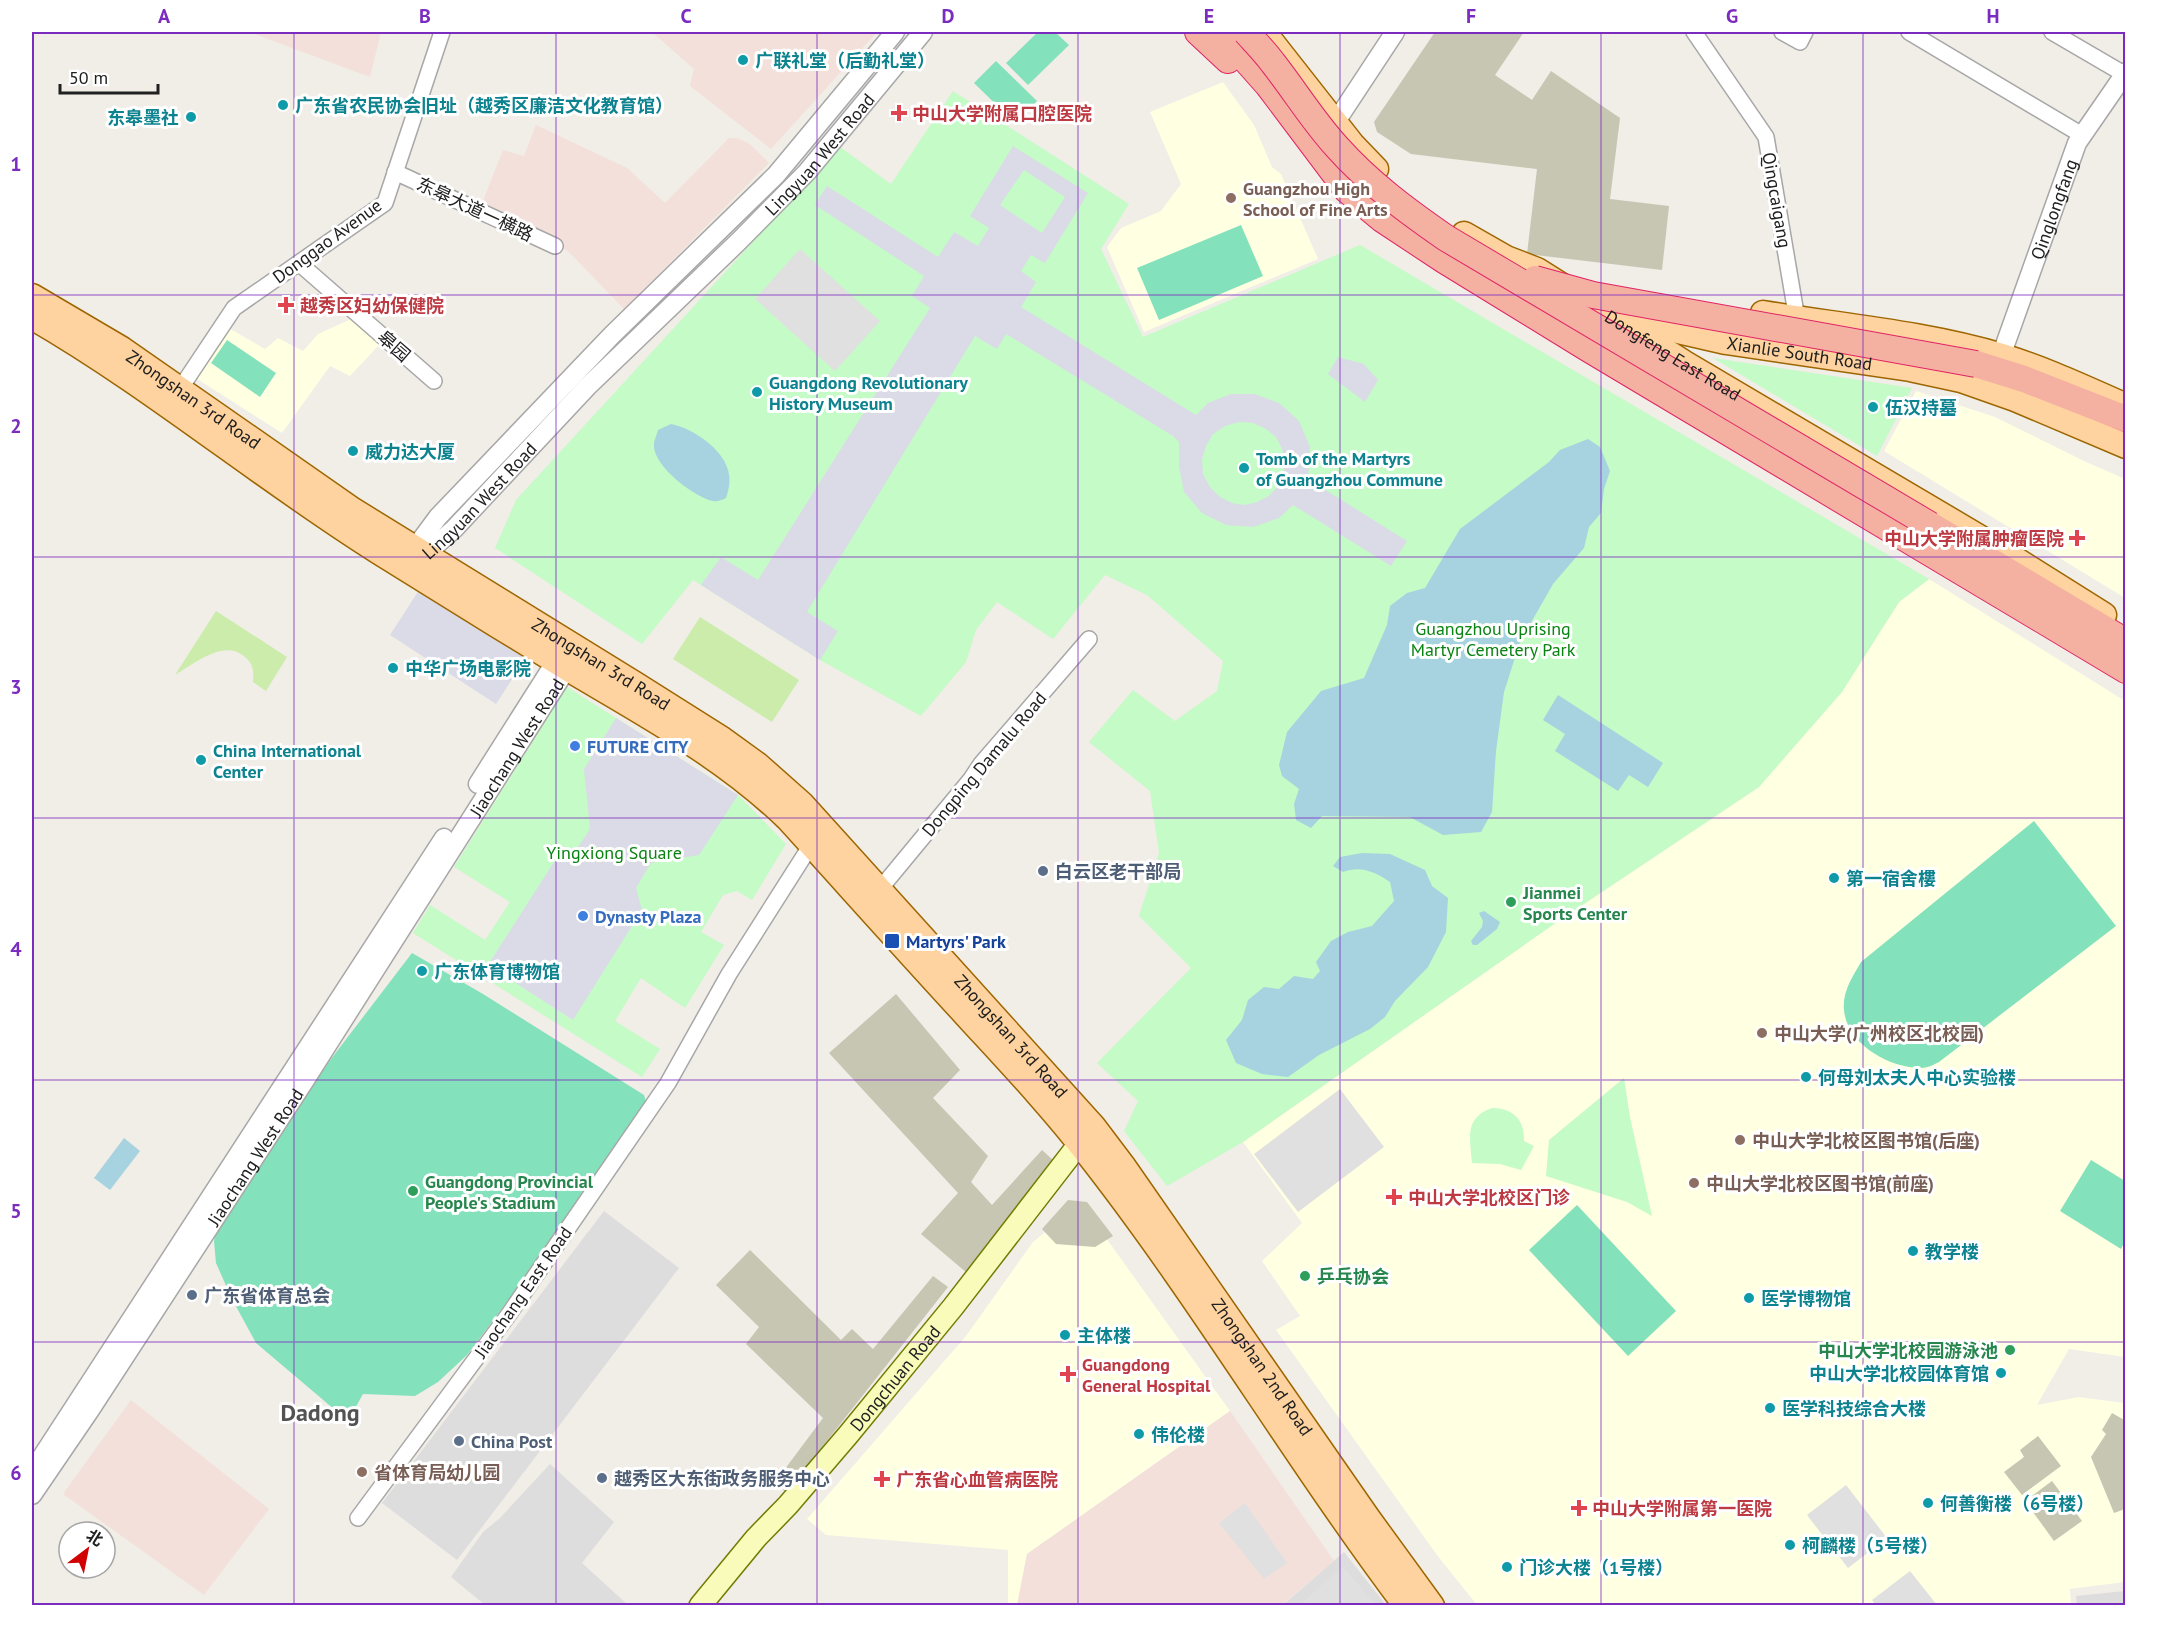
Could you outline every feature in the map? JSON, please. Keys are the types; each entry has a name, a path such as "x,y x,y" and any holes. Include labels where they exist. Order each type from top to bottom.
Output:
{"highway":[{"name":"Dongfeng East Road","path":"1198,32 1258,90 1287,125 1324,182 1360,219 1408,250 1589,350"},
{"name":"Dongfeng East Road","path":"1221,32 1268,85 1336,176 1368,209 1444,260 1589,350 2126,670"},
{"path":"1246,32 1274,63 1329,138 1364,174 1402,207 1446,238 2126,642"},
{"path":"1498,268 1593,295 1976,364 2024,378 2126,419"}],"main road":[{"name":"Dongfeng East Road","path":"1264,32 1335,123 1372,166 1420,207 1490,249 1537,270 1604,314 1996,547 2126,630"},
{"name":"Xianlie South Road","path":"1537,270 1614,288 1919,337 2001,356 2126,406"},
{"name":"Xianlie South Road","path":"1468,274 1500,287 1604,314 1741,344 1910,369 1961,380 2015,399 2126,446"},
{"name":"Zhongshan 3rd Road","path":"32,296 98,334 180,389 353,510 416,558 739,775 773,805 812,845 1086,1135"},
{"path":"1741,344 1732,332 1735,316 1744,310"},
{"name":"Zhongshan 3rd Road","path":"32,316 77,344 353,536 416,558"},
{"name":"Zhongshan 3rd Road","path":"565,658 722,739 758,765 802,804 880,889 1086,1135"},
{"name":"Zhongshan 2nd Road","path":"1086,1135 1152,1241 1394,1571 1432,1605"},
{"name":"Dongchuan Road","path":"700,1605 916,1353 1033,1206 1086,1135"},
{"name":"Zhongshan 2nd Road","path":"1394,1571 1406,1605"}],"street":[{"name":"Donggao Avenue","path":"180,389 234,308 385,203 442,32"},
{"name":"Lingyuan West Road","path":"416,558 438,517 607,341 782,168 895,32"},
{"name":"Lingyuan West Road","path":"416,558 462,520 587,387 739,241 807,172 923,32"},
{"path":"1336,176 1330,160 1331,136 1335,123 1395,32"},
{"name":"Qingcaigang","path":"1694,32 1767,137 1797,319"},
{"path":"1782,32 1800,42 1805,32"},
{"path":"1909,32 1926,36 2082,135"},
{"path":"2052,32 2125,73"},
{"name":"Qinglongfang","path":"2001,356 2077,143 2125,73"},
{"path":"782,168 807,172"},
{"name":"东皋大道一横路","path":"395,172 555,246"},
{"name":"皋园","path":"300,264 434,381"},
{"name":"Dongping Damalu Road","path":"880,889 981,764 1089,639"},
{"name":"Jiaochang West Road","path":"32,1472 465,804 565,658"},
{"name":"Jiaochang West Road","path":"32,1496 305,1080 565,658"},
{"name":"Jiaochang East Road","path":"358,1518 509,1314 668,1083 729,974 812,845"}],"shaded area":[{"path":"249,32 381,32 370,77"},
{"path":"652,32 877,32 771,149 690,86 694,69"},
{"path":"1435,32 1524,32 1495,75 1532,100 1551,71 1620,118 1610,199 1669,206 1662,270 1527,254 1537,169 1411,154 1377,132 1374,122"},
{"name":"Guangzhou High School of Fine Arts","path":"1223,82 1254,125 1272,167 1281,174 1318,259 1144,332 1107,247 1121,228 1161,211 1181,184 1150,112"},
{"path":"536,125 627,168 665,203 729,138 737,138 750,144 769,163 624,309 571,254 546,234 481,206 503,150 524,156"},
{"path":"1013,146 1088,193 1045,263 1031,255 1021,271 1036,282 1021,307 1196,415 1208,403 1231,394 1255,394 1279,403 1299,421 1310,447 1308,479 1407,541 1391,566 1293,505 1279,518 1253,527 1226,525 1202,513 1184,492 1179,467 1179,442 1173,436 1006,334 997,349 975,336 807,612 838,631 820,660 701,585 721,557 758,580 930,308 912,296 924,276 815,205 827,186 938,257 954,232 978,246 989,228 970,216","holes":["1024,170 1065,197 1042,233 1000,205","1239,422 1253,423 1276,437 1285,462 1278,486 1269,496 1245,505 1232,503 1220,497 1210,487 1203,474 1202,460 1213,434 1225,426"]},
{"path":"800,249 880,321 835,371 755,299"},
{"path":"351,319 379,345 350,376 330,366 282,433 194,377 227,327 265,349 278,338 303,351 318,334"},
{"path":"1338,357 1364,364 1378,380 1365,402 1328,374"},
{"name":"中山大学附属肿瘤医院","path":"1916,391 1995,417 2125,479 2125,598 1884,451"},
{"name":"中山大学(广州校区北校园)","path":"1929,579 2125,701 2125,1357 2069,1349 2037,1405 2079,1397 2125,1403 2125,1582 2070,1589 2071,1606 1477,1605 1437,1555 1276,1330 1300,1316 1262,1261 1302,1223 1243,1142 1554,924 1759,787 1877,636 1899,602"},
{"path":"421,587 527,656 496,704 390,635"},
{"path":"616,718 738,795 699,855 651,863 636,888 642,910 573,1020 488,965 554,862 576,850 590,829 584,769"},
{"path":"896,994 960,1070 933,1098 988,1156 971,1182 992,1205 1042,1150 1054,1161 967,1273 921,1234 958,1193 829,1053"},
{"path":"1340,1089 1384,1147 1298,1212 1254,1154"},
{"path":"1068,1200 1087,1202 1113,1236 1095,1247 1056,1244 1042,1229"},
{"name":"Guangdong General Hospital","path":"1081,1203 1230,1411 1027,1554 1017,1605 1008,1605 1008,1550 826,1535 807,1519 966,1336 1033,1242"},
{"path":"604,1211 679,1268 457,1560 382,1503"},
{"path":"750,1250 841,1340 852,1329 873,1349 933,1276 948,1287 786,1493 776,1481 823,1418 746,1344 759,1327 716,1285"},
{"path":"131,1400 269,1509 204,1595 117,1533 117,1520 99,1520 63,1494"},
{"path":"1230,1411 1334,1561 1282,1605 1017,1606 1027,1554"},
{"path":"2112,1413 2126,1421 2125,1509 2114,1513 2091,1457 2106,1434 2102,1430"},
{"path":"2038,1436 2061,1466 2022,1495 2004,1472 2024,1457 2020,1450"},
{"path":"550,1464 614,1522 582,1563 628,1605 485,1605 451,1577 483,1532 500,1518"},
{"path":"2052,1481 2082,1521 2054,1541 2025,1501"},
{"path":"1846,1485 1887,1538 1848,1568 1807,1515"},
{"path":"1245,1503 1287,1563 1264,1579 1219,1523"},
{"path":"1344,1552 1386,1605 1282,1606"},
{"path":"1342,1566 1377,1605 1304,1605 1302,1603"},
{"path":"1910,1571 1937,1605 1876,1605 1872,1600"},
{"path":"2125,1591 2125,1605 2077,1605 2076,1596"}],"green space":[{"path":"1038,32 1055,32 1069,45 1028,85 1006,63"},
{"path":"996,61 1037,101 1015,123 974,83"},
{"name":"Guangzhou Uprising Martyr Cemetery Park","path":"953,91 1129,204 1101,249 1143,337 1360,245 1929,579 1899,602 1842,692 1759,787 1554,924 1243,1142 1167,1186 1124,1131 1138,1101 1097,1063 1191,968 1139,916 1159,853 1150,791 1089,742 1133,690 1175,721 1217,691 1223,661 1147,595 1105,575 1053,639 997,602 976,630 966,662 921,716 820,660 693,580 642,644 495,548 516,500 840,147 891,184"},
{"path":"1241,225 1263,276 1159,320 1137,268"},
{"path":"227,340 276,373 260,397 211,363"},
{"path":"1713,358 1912,388 1877,456"},
{"path":"216,611 287,657 266,691 253,682 251,664 236,651 227,650 209,655 175,675"},
{"path":"700,617 799,680 772,722 673,659"},
{"name":"Yingxiong Square","path":"567,687 738,795 786,844 752,900 737,891 723,895 701,932 724,945 685,1008 641,978 615,1021 660,1049 642,1077 413,933 430,905 485,940 510,902 454,867"},
{"path":"2034,821 2116,926 1939,1062 1923,1068 1909,1067 1883,1059 1872,1052 1853,1033 1844,1010 1846,991 1861,962"},
{"name":"Guangdong Provincial People's Stadium","path":"412,953 483,994 644,1095 647,1105 467,1355 438,1382 415,1396 363,1394 348,1421 256,1343 216,1263 214,1241 218,1221 265,1150"},
{"path":"1624,1078 1630,1117 1652,1216 1627,1202 1546,1176 1549,1140"},
{"path":"1492,1108 1512,1113 1520,1121 1524,1141 1534,1146 1521,1170 1500,1164 1472,1163 1470,1137 1473,1123 1483,1112"},
{"path":"2091,1160 2125,1181 2125,1241 2121,1249 2060,1211"},
{"path":"1577,1205 1676,1311 1628,1356 1529,1250"}],"water":[{"path":"671,424 697,435 720,454 729,474 726,498 715,501 695,493 676,479 660,461 655,452 654,441 658,430"},
{"path":"1588,439 1600,447 1610,471 1604,489 1601,513 1589,527 1584,548 1553,584 1520,642 1504,692 1496,751 1492,812 1481,832 1443,835 1410,817 1322,816 1311,828 1296,820 1294,804 1299,789 1282,776 1279,765 1287,732 1321,691 1364,678 1387,625 1390,606 1407,593 1425,588 1460,529 1549,462 1560,450"},
{"path":"1558,695 1663,763 1648,787 1629,775 1618,791 1555,751 1565,734 1543,720"},
{"path":"1362,853 1390,854 1425,870 1432,886 1448,898 1446,932 1428,967 1395,1001 1385,1017 1370,1029 1319,1055 1288,1077 1262,1074 1236,1063 1226,1040 1242,1020 1248,1000 1264,987 1279,989 1294,976 1313,979 1320,971 1316,962 1331,941 1348,932 1372,926 1394,901 1390,882 1379,875 1362,869 1343,872 1333,866 1340,857"},
{"path":"1484,911 1500,922 1497,929 1477,945 1473,945 1471,941 1482,927 1483,921 1479,913"},
{"path":"124,1138 140,1151 110,1190 94,1178"}],"place":[{"name":"广联礼堂（后勤礼堂）","path":"743,60"},
{"name":"广东省农民协会旧址（越秀区廉洁文化教育馆）","path":"283,105"},
{"name":"中山大学附属口腔医院","path":"899,113"},
{"name":"东皋墨社","path":"191,117"},
{"name":"Guangzhou High School of Fine Arts","path":"1231,198"},
{"name":"越秀区妇幼保健院","path":"286,305"},
{"name":"Guangdong Revolutionary History Museum","path":"757,392"},
{"name":"伍汉持墓","path":"1873,407"},
{"name":"威力达大厦","path":"353,451"},
{"name":"Tomb of the Martyrs of Guangzhou Commune","path":"1244,468"},
{"name":"中山大学附属肿瘤医院","path":"2077,538"},
{"name":"中华广场电影院","path":"393,668"},
{"name":"FUTURE CITY","path":"575,746"},
{"name":"China International Center","path":"201,760"},
{"name":"白云区老干部局","path":"1043,871"},
{"name":"第一宿舍樓","path":"1834,878"},
{"name":"Jianmei Sports Center","path":"1511,902"},
{"name":"Dynasty Plaza","path":"583,916"},
{"name":"Martyrs' Park","path":"892,941"},
{"name":"广东体育博物馆","path":"422,971"},
{"name":"中山大学(广州校区北校园)","path":"1762,1033"},
{"name":"何母刘太夫人中心实验楼","path":"1806,1077"},
{"name":"中山大学北校区图书馆(后座)","path":"1740,1140"},
{"name":"中山大学北校区图书馆(前座)","path":"1694,1183"},
{"name":"Guangdong Provincial People's Stadium","path":"413,1191"},
{"name":"中山大学北校区门诊","path":"1394,1197"},
{"name":"教学楼","path":"1913,1251"},
{"name":"乒乓协会","path":"1305,1276"},
{"name":"广东省体育总会","path":"192,1295"},
{"name":"医学博物馆","path":"1749,1298"},
{"name":"主体楼","path":"1065,1335"},
{"name":"中山大学北校园游泳池","path":"2010,1350"},
{"name":"中山大学北校园体育馆","path":"2001,1373"},
{"name":"Guangdong General Hospital","path":"1068,1374"},
{"name":"医学科技综合大楼","path":"1770,1408"},
{"name":"伟伦楼","path":"1139,1434"},
{"name":"China Post","path":"459,1441"},
{"name":"省体育局幼儿园","path":"362,1472"},
{"name":"越秀区大东街政务服务中心","path":"602,1478"},
{"name":"广东省心血管病医院","path":"882,1479"},
{"name":"何善衡楼（6号楼）","path":"1928,1503"},
{"name":"中山大学附属第一医院","path":"1579,1508"},
{"name":"柯麟楼（5号楼）","path":"1790,1545"},
{"name":"门诊大楼（1号楼）","path":"1507,1567"}],"district":[{"name":"Dadong","path":"320,1412"}]}
